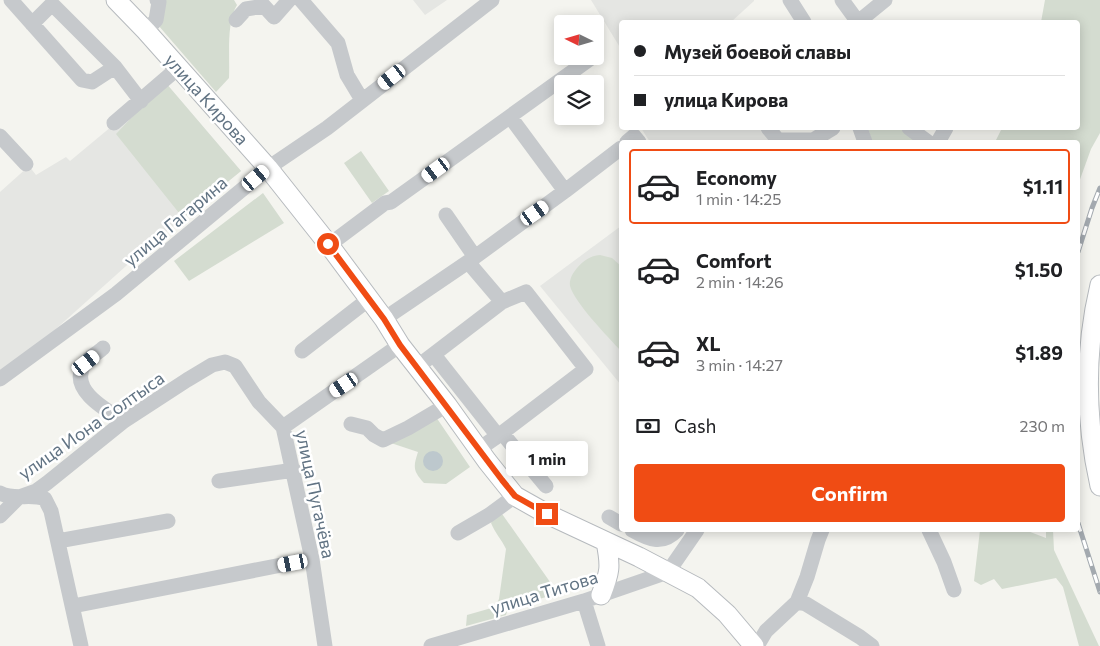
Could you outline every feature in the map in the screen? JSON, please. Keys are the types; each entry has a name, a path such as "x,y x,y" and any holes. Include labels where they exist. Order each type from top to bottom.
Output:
{"main road":[{"name":"улица Кирова","path":"116,0 268,168 328,244 384,319 400,345 515,496 547,514 698,588 727,614 756,646"},
{"path":"1100,285 1094,309 1088,355 1091,424 1100,486"},
{"path":"592,598 609,574 610,564 606,542"}],"street":[{"path":"11,0 82,80 92,82 115,67"},
{"path":"146,32 156,20 159,2 157,0"},
{"path":"236,20 246,9 264,6 274,17 289,0"},
{"path":"301,0 338,43 347,75 362,100"},
{"name":"улица Гагарина","path":"0,379 116,294 268,168 325,129 492,0"},
{"path":"790,0 803,20"},
{"path":"842,0 857,20"},
{"path":"860,20 885,0"},
{"path":"32,24 53,2 115,67 141,100"},
{"path":"328,244 511,118 582,65"},
{"path":"114,123 178,68"},
{"path":"511,118 565,192"},
{"path":"770,130 778,140"},
{"path":"813,140 830,130"},
{"path":"912,130 925,140"},
{"path":"0,136 26,164"},
{"path":"384,319 565,192 619,150"},
{"path":"446,215 471,259 502,302"},
{"path":"417,367 502,302 526,292 586,369 479,449"},
{"path":"302,351 369,299"},
{"path":"283,427 400,345"},
{"path":"103,348 86,363 82,371 81,383 87,394 100,406 124,421"},
{"path":"434,355 500,435 546,486"},
{"name":"улица Иона Солтыса","path":"0,516 20,497 36,491 124,421 212,366 225,362 235,366"},
{"name":"улица Пугачёва","path":"235,366 259,402 283,427 294,470 312,559 325,646"},
{"path":"351,424 367,428 374,436 383,440 447,406"},
{"path":"219,481 294,470"},
{"path":"47,482 45,498 58,541 80,646"},
{"path":"0,493 20,497 36,495 45,498"},
{"path":"458,533 489,515 515,496"},
{"path":"58,541 168,521"},
{"path":"636,532 648,539 662,539 675,532"},
{"path":"668,572 696,532"},
{"path":"756,646 766,630 797,602 808,577 821,532"},
{"path":"930,532 954,590"},
{"path":"638,557 648,539"},
{"path":"73,606 122,598 312,559"},
{"name":"улица Титова","path":"431,646 592,598 668,572"},
{"path":"592,598 598,646"},
{"path":"797,602 806,604 872,646"}],"shaded area":[{"path":"165,0 234,0 237,5 230,30 229,78 216,92 158,25"},
{"path":"413,0 447,0 425,15"},
{"path":"591,0 754,0 733,20 619,20 619,46 604,21 604,15 600,15"},
{"path":"1045,0 1100,0 1100,133 1091,149 1080,179 1080,140 996,140 1001,130 1080,130 1080,20 1041,20"},
{"path":"165,82 241,171 145,249 38,345 0,372 0,192 29,166 36,175 66,157 70,161"},
{"path":"165,82 241,171 183,218 116,134"},
{"path":"642,130 764,130 772,140 649,140"},
{"path":"869,130 904,130 916,140 871,140"},
{"path":"361,151 389,191 372,203 344,163"},
{"path":"263,193 284,223 189,281 174,261"},
{"path":"619,227 619,383 540,286"},
{"path":"600,255 612,258 619,264 619,349 585,310 570,286 570,281 576,270 590,257"},
{"path":"436,417 470,467 446,484 424,483 415,469 418,452 391,443"},
{"path":"433,451 440,454 443,461 440,468 433,471 426,468 423,461 426,454"},
{"path":"500,511 555,589 553,595 508,608 506,615 466,626 467,615 495,607 499,599 506,549 491,523 495,515"},
{"path":"980,532 1030,532 1046,538 1046,532 1053,532 1054,550 1099,646 1079,646 1063,587 1056,578 1002,589 994,579 981,585 974,581"}],"railway":[{"path":"1080,246 1100,188"},
{"path":"1080,529 1100,592"}],"route":[{"path":"328,244 384,319 400,345 502,480 515,496 547,514"}]}
